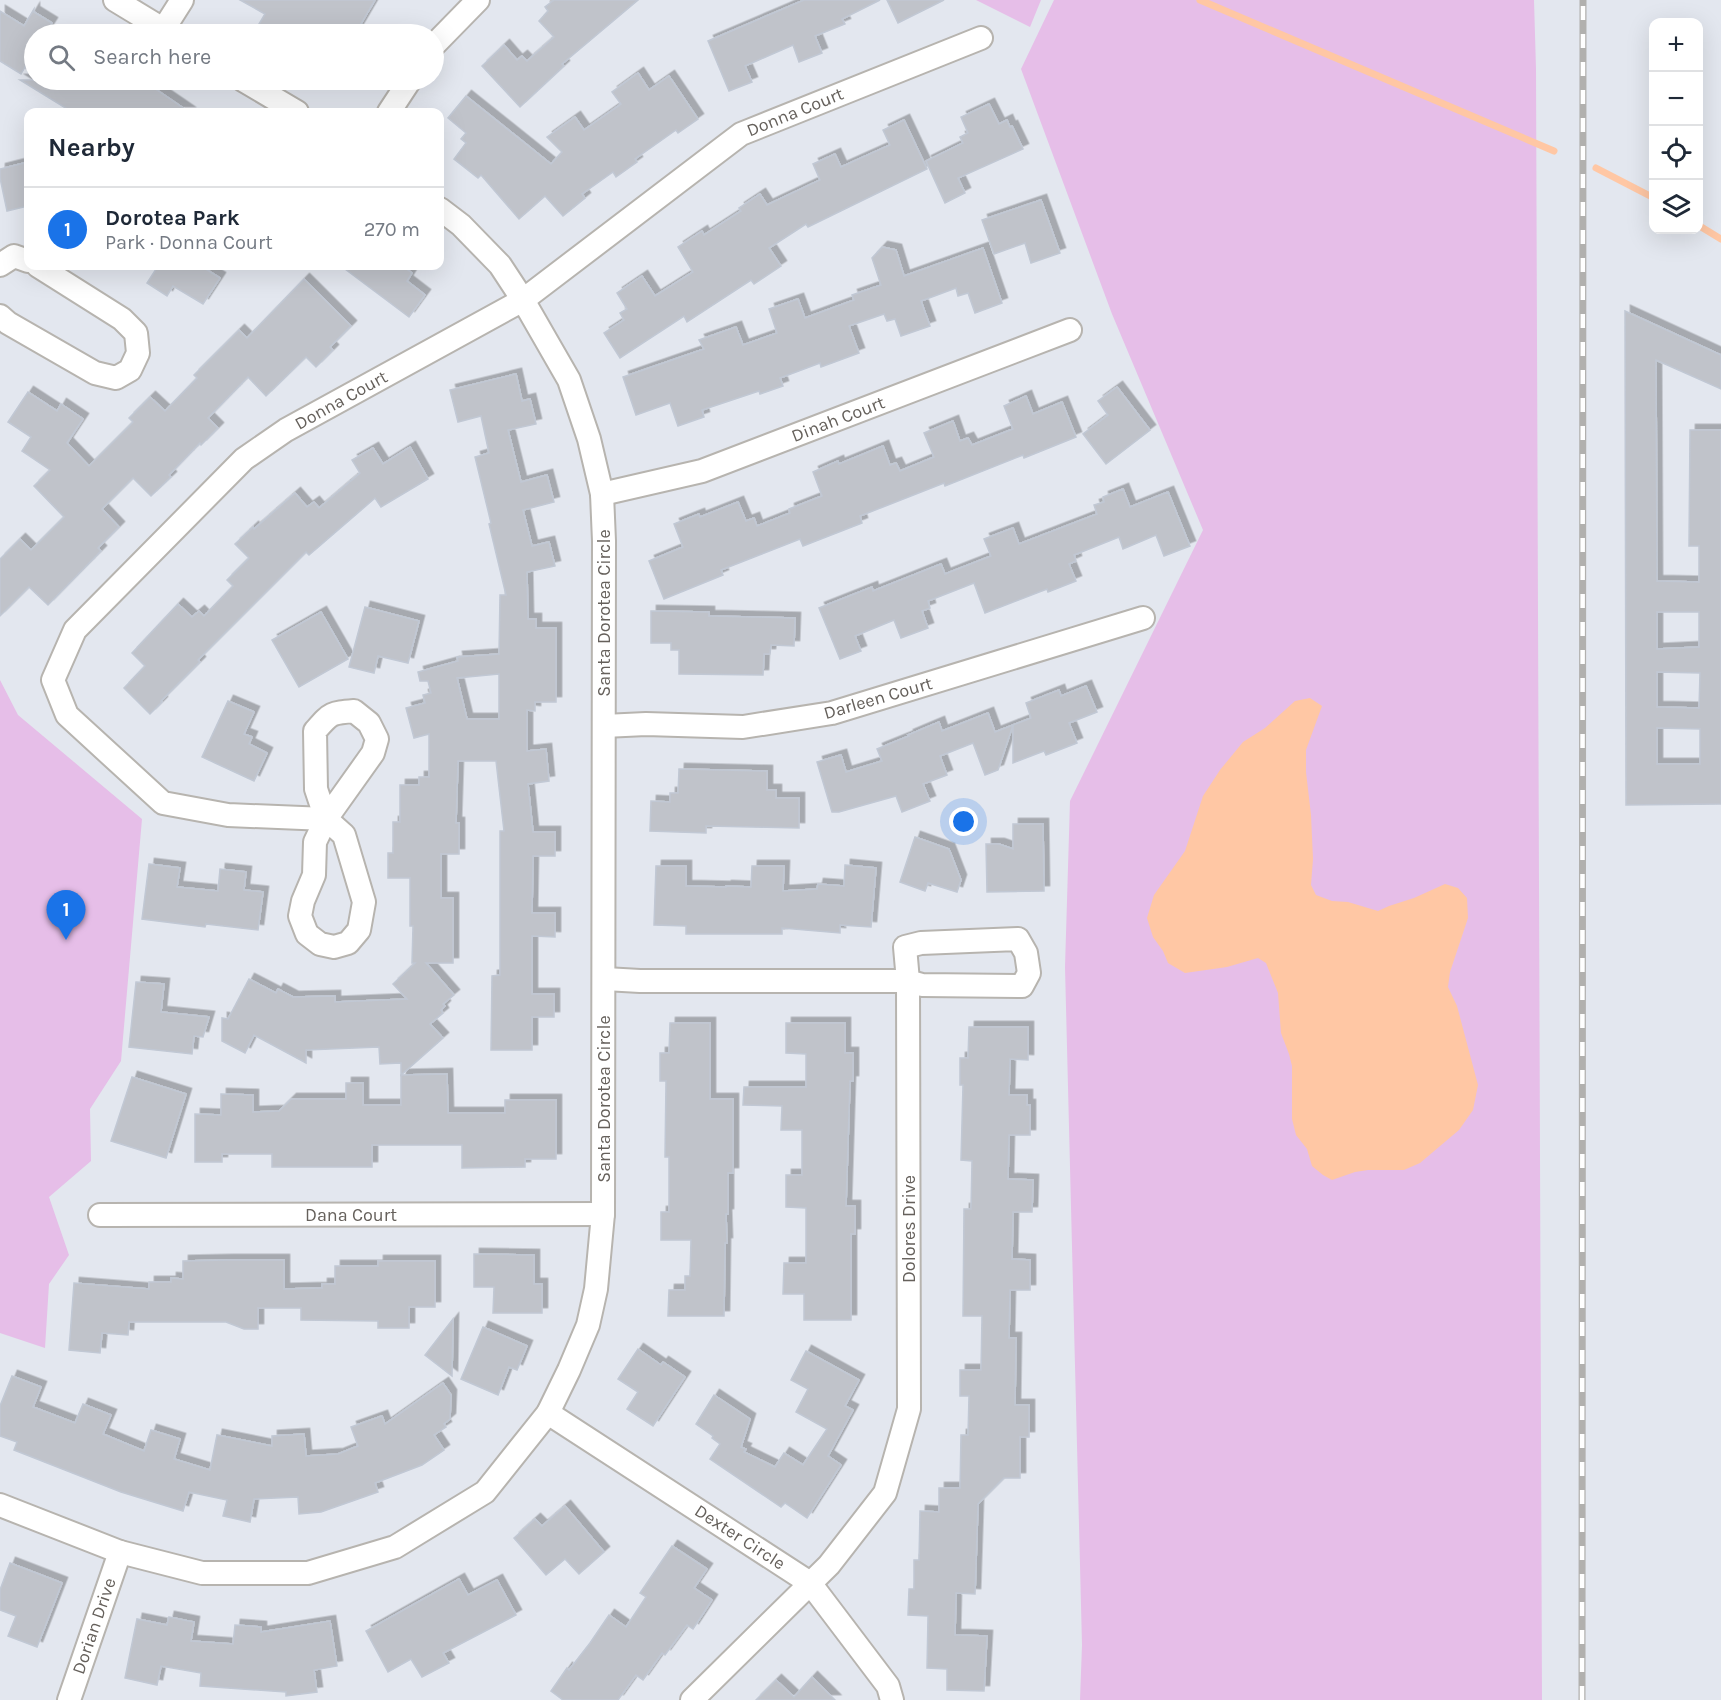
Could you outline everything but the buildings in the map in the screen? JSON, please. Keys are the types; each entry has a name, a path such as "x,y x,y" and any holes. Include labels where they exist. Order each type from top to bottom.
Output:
{"street":[{"path":"115,0 154,24"},
{"path":"171,24 182,0"},
{"path":"444,35 478,0"},
{"name":"Donna Court","path":"326,819 228,815 163,803 67,715 53,680 75,630 244,459 286,430 523,300 741,134 981,38"},
{"path":"260,90 290,108"},
{"path":"392,108 403,90"},
{"name":"Santa Dorotea Circle","path":"0,1505 120,1552 202,1573 308,1573 394,1546 485,1492 548,1413 588,1325 596,1290 603,1214 605,979 602,494 589,439 569,380 500,265 461,225 444,212"},
{"path":"0,265 14,256 24,260"},
{"path":"3,323 95,373 116,378 130,370 138,353 136,333 122,319 44,270"},
{"name":"Dinah Court","path":"602,494 702,471 1070,330"},
{"name":"Darleen Court","path":"604,726 646,724 743,726 832,713 1143,618"},
{"path":"326,819 344,835 364,902 359,930 348,943 334,947 320,944 307,934 300,916 303,901 314,875 315,843 326,819"},
{"name":"Dolores Drive","path":"692,1700 829,1565 885,1493 909,1409 908,981 905,947 921,943 1018,939 1026,953 1029,973 1022,986 922,985 908,981"},
{"path":"605,979 908,981"},
{"name":"Dana Court","path":"99,1215 603,1214"},
{"name":"Dexter Circle","path":"548,1413 810,1583 888,1686 892,1700"},
{"name":"Dorian Drive","path":"69,1700 120,1552"}],"shaded area":[{"path":"976,0 1041,0 1030,27"},
{"path":"1054,0 1534,0 1542,1700 1080,1700 1082,1645 1065,967 1070,801 1203,530 1112,314 1021,69"},
{"path":"0,680 18,715 142,819 121,1061 90,1109 91,1161 49,1197 69,1255 49,1284 45,1348 0,1333"},
{"path":"1310,698 1322,706 1306,750 1313,859 1311,885 1316,895 1332,901 1348,902 1378,911 1445,884 1458,888 1467,898 1468,918 1450,972 1448,987 1457,1006 1478,1085 1473,1110 1459,1130 1420,1163 1404,1170 1368,1170 1332,1180 1312,1166 1307,1149 1296,1135 1292,1119 1292,1066 1281,1033 1278,993 1266,963 1258,958 1227,967 1185,973 1168,963 1153,937 1147,918 1154,895 1185,851 1203,796 1220,770 1243,742 1265,728 1295,701"}],"waterway":[{"path":"1200,0 1554,151"},
{"path":"1596,168 1649,195"},
{"path":"1703,228 1721,239"}],"railway":[{"path":"1582,1700 1583,0"}],"place":[{"name":"Dorotea Park","path":"66,940"}]}
